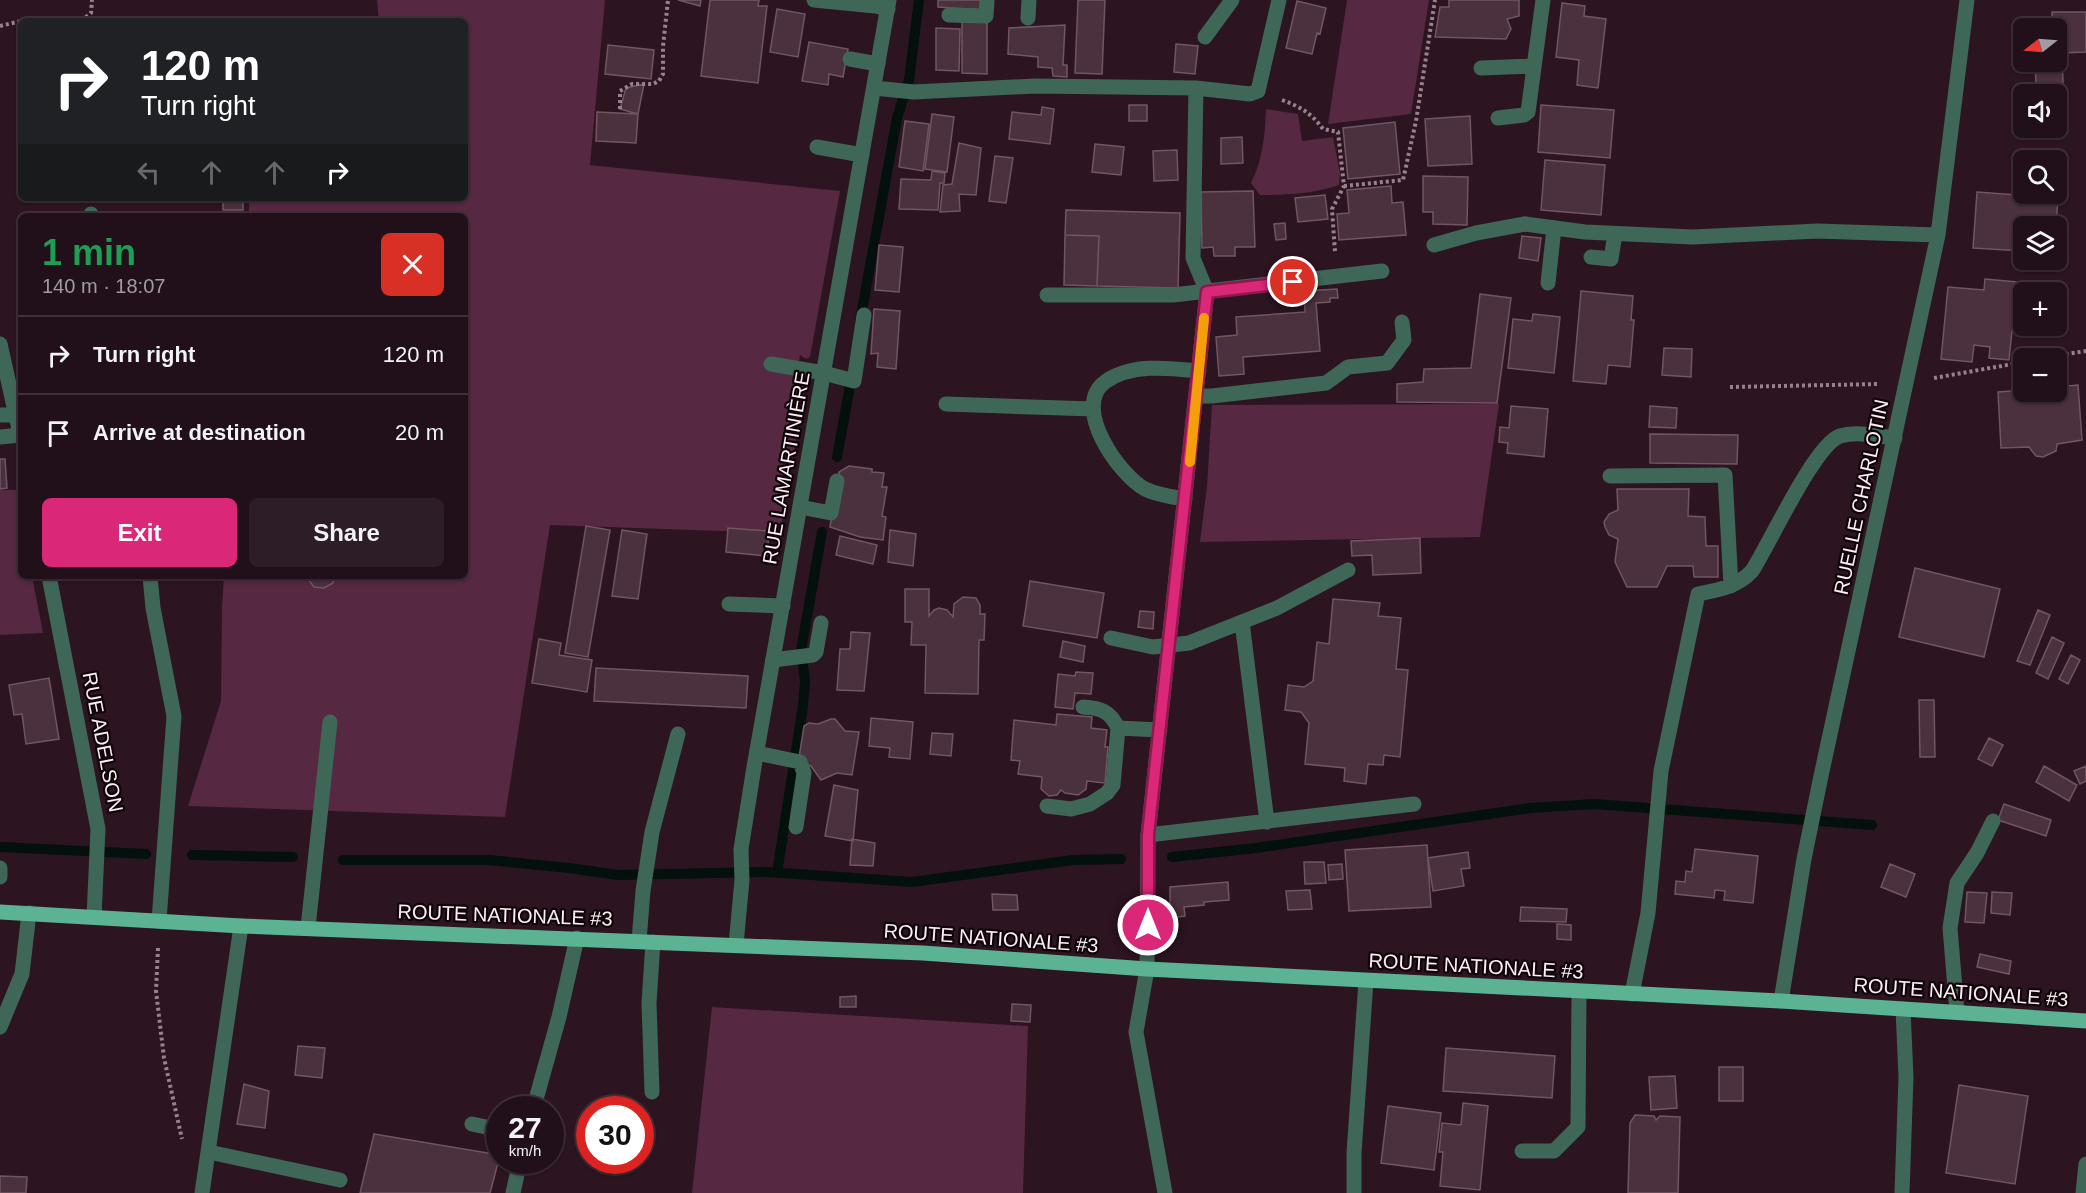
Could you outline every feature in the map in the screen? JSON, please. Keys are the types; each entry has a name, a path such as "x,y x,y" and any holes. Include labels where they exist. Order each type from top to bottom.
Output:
{"main road":[{"name":"ROUTE NATIONALE #3","path":"0,912 241,926 922,953 1148,969 1781,1001 2086,1021"}],"street":[{"path":"814,0 889,5"},
{"path":"949,15 986,16 987,0"},
{"path":"1028,18 1029,0"},
{"path":"1205,37 1232,0"},
{"path":"874,88 914,92 1035,86 1196,88 1250,94 1258,91 1279,0"},
{"path":"1498,118 1524,115 1528,112 1543,0"},
{"name":"RUELLE CHARLOTIN","path":"1781,1001 1804,859 1821,776 1938,235 1967,0"},
{"name":"RUE LAMARTINIÈRE","path":"736,945 742,880 741,849 889,5"},
{"path":"850,59 878,64"},
{"path":"1481,68 1534,66"},
{"path":"1165,1193 1136,1032 1148,969 1148,835 1207,292 1193,258 1196,88"},
{"path":"817,147 862,155"},
{"path":"1434,245 1476,233 1525,224 1615,234 1693,237 1816,231 1938,235"},
{"path":"1548,283 1554,228"},
{"path":"1591,257 1611,259 1615,234"},
{"path":"1047,295 1173,295 1382,271"},
{"path":"771,364 824,373 854,381 864,315"},
{"path":"1197,396 1326,383 1348,367 1387,363 1404,340 1402,322"},
{"path":"0,344 3,375 18,424"},
{"path":"1185,499 1147,490 1138,484 1105,446 1093,409 1094,398 1104,383 1131,372 1158,368 1199,371"},
{"path":"946,404 1093,409"},
{"path":"0,415 16,415"},
{"path":"1632,994 1648,913 1660,771 1698,594 1731,586 1744,579 1752,571 1815,460 1838,437 1861,434 1895,438"},
{"path":"0,437 18,437"},
{"path":"1610,476 1725,475 1731,586"},
{"path":"800,507 831,513 837,481"},
{"path":"1111,638 1153,646 1188,643 1277,608 1348,570"},
{"name":"RUE ADELSON","path":"50,579 98,829 94,917"},
{"path":"150,579 153,608 174,716 159,921"},
{"path":"729,604 783,606"},
{"path":"1242,622 1267,822"},
{"path":"773,660 813,655 816,652 821,623"},
{"path":"1047,806 1071,809 1090,804 1107,793 1113,785 1118,728 1113,718 1099,708 1083,707"},
{"path":"308,928 330,722"},
{"path":"1118,728 1160,730"},
{"path":"652,1092 643,891 652,832 678,734"},
{"path":"757,753 793,760 804,773 796,827"},
{"path":"1148,835 1414,804"},
{"path":"1956,1012 1950,928 1957,883 1977,853 1993,821"},
{"path":"0,870 0,876"},
{"path":"0,1027 22,974 29,913"},
{"path":"202,1193 241,926"},
{"path":"537,1096 560,1017 577,938"},
{"path":"1354,1193 1354,1154 1366,981"},
{"path":"1522,1151 1554,1151 1578,1127 1579,992"},
{"path":"1902,1193 1906,1077 1904,1009"},
{"path":"472,1124 486,1127"},
{"path":"209,1152 340,1180"},
{"path":"2083,1193 2086,1164"},
{"path":"513,1193 517,1174"}],"path":[{"path":"85,18 91,13 92,0"},
{"path":"620,109 620,92 633,84 653,84 659,81 663,74 663,46 668,0"},
{"path":"1344,186 1403,180 1416,121 1435,0"},
{"path":"0,26 18,22"},
{"path":"1258,91 1303,108 1314,116 1323,129 1338,132 1344,186 1332,209 1336,276"},
{"path":"2067,354 2086,351"},
{"path":"159,921 156,991 167,1069 184,1148 209,1152"}],"shaded area":[{"path":"377,0 605,0 590,165 840,191 810,357 806,359 800,355 796,381 803,381 805,387 780,533 550,525 505,817 188,806 221,701 224,579 468,579 468,213 249,213 249,201 468,201 468,18 379,18"},
{"path":"1347,0 1429,0 1411,114 1328,124"},
{"path":"1266,109 1298,114 1302,141 1333,137 1340,173 1339,185 1300,193 1260,195 1251,183 1263,147"},
{"path":"1499,404 1480,537 1200,542 1207,486 1212,405"},
{"path":"0,490 16,490 18,579 33,579 43,633 0,635"},
{"path":"712,1007 1028,1026 1023,1193 692,1193"}],"building":[{"path":"678,0 701,0 700,6"},
{"path":"710,0 759,0 758,6 767,6 758,83 701,76"},
{"path":"938,0 982,0 981,10 938,7"},
{"path":"1078,0 1105,0 1102,74 1075,73"},
{"path":"1449,0 1519,0 1519,16 1507,19 1511,29 1506,39 1435,37 1440,7 1449,7"},
{"path":"1297,1 1326,8 1320,34 1317,33 1312,54 1286,48"},
{"path":"1562,3 1585,6 1584,16 1606,19 1598,88 1577,85 1579,60 1556,57"},
{"path":"777,9 805,14 798,57 770,52"},
{"path":"2052,12 2086,12 2086,52 2067,53 2067,18 2052,18"},
{"path":"962,22 987,22 987,74 962,73"},
{"path":"1065,25 1063,65 1067,65 1067,77 1053,76 1052,68 1038,67 1038,57 1008,54 1009,28"},
{"path":"936,28 960,29 959,71 936,70"},
{"path":"809,42 848,49 843,77 829,74 828,85 802,81"},
{"path":"1176,44 1198,46 1195,74 1174,72"},
{"path":"608,45 654,50 651,79 605,74"},
{"path":"2035,72 2063,72 2063,83 2036,84"},
{"path":"644,84 638,114 620,109 626,88"},
{"path":"1129,105 1147,105 1147,121 1129,121"},
{"path":"1541,105 1614,110 1610,158 1538,152"},
{"path":"1042,107 1054,109 1050,144 1009,139 1012,112 1041,115"},
{"path":"597,112 638,114 636,143 596,141"},
{"path":"932,114 954,117 947,172 925,169"},
{"path":"1470,116 1472,164 1428,166 1425,119"},
{"path":"905,121 929,124 923,171 899,167"},
{"path":"1395,122 1400,174 1348,179 1343,128"},
{"path":"1242,137 1243,163 1221,164 1221,138"},
{"path":"959,143 981,148 976,195 959,194 960,211 940,212 943,185 952,184"},
{"path":"1095,144 1124,147 1121,175 1092,172"},
{"path":"1177,150 1178,180 1154,181 1153,151"},
{"path":"995,156 1013,158 1006,203 989,201"},
{"path":"1545,160 1605,165 1601,215 1541,210"},
{"path":"932,171 945,173 944,183 940,183 938,210 899,209 901,179 931,180"},
{"path":"1423,176 1468,177 1467,225 1433,224 1433,212 1423,212"},
{"path":"1391,186 1392,203 1403,202 1406,235 1339,240 1337,214 1349,213 1347,190"},
{"path":"1253,191 1255,247 1235,247 1235,256 1214,256 1213,247 1202,248 1201,192"},
{"path":"1977,192 2013,195 2013,204 2058,204 2057,216 2013,216 2013,250 1973,248"},
{"path":"1325,195 1328,219 1298,222 1295,198"},
{"path":"223,201 243,201 243,210 223,210"},
{"path":"1066,210 1180,213 1178,288 1097,286 1099,236 1065,235"},
{"path":"1285,223 1286,239 1276,240 1274,224"},
{"path":"1065,235 1099,236 1097,286 1064,285"},
{"path":"1522,236 1541,238 1538,261 1519,258"},
{"path":"879,245 903,247 899,292 875,290"},
{"path":"1985,279 2017,282 2013,282 2013,321 2009,360 1989,358 1990,347 1974,345 1972,362 1941,359 1948,287 1984,290"},
{"path":"1337,289 1338,298 1330,298 1330,302 1316,303 1320,351 1243,357 1244,374 1219,376 1216,337 1237,335 1236,317 1305,312 1304,291"},
{"path":"1581,291 1633,296 1631,320 1634,320 1630,367 1608,365 1606,384 1573,381"},
{"path":"1480,294 1511,298 1497,403 1397,402 1397,384 1423,382 1424,369 1471,368"},
{"path":"874,309 900,311 896,369 877,367 878,353 871,354"},
{"path":"1533,314 1560,317 1554,373 1508,368 1513,319 1532,321"},
{"path":"1664,348 1692,349 1691,377 1662,375"},
{"path":"2078,385 2082,440 2057,444 2056,451 2043,457 2036,456 2029,447 2001,448 1998,392 2013,391 2013,402 2067,402 2067,386"},
{"path":"1511,406 1548,409 1544,457 1507,453 1508,443 1499,442 1500,427 1509,428"},
{"path":"1650,406 1677,408 1676,428 1649,427"},
{"path":"1650,434 1738,435 1737,464 1650,463"},
{"path":"0,459 5,459 7,488 0,489"},
{"path":"849,466 884,473 882,487 887,487 882,516 886,517 883,540 860,537 830,527 839,472"},
{"path":"1617,489 1689,489 1688,516 1705,517 1706,546 1718,546 1718,577 1694,577 1693,566 1667,566 1657,587 1627,587 1615,562 1618,539 1609,535 1604,522 1609,514 1618,510"},
{"path":"586,526 610,530 588,657 565,653"},
{"path":"728,528 769,531 767,556 726,552"},
{"path":"622,530 647,534 638,599 612,596"},
{"path":"890,530 916,534 913,566 888,562"},
{"path":"840,536 877,545 873,564 836,555"},
{"path":"1420,538 1421,573 1373,575 1372,555 1352,556 1351,541"},
{"path":"1915,568 2000,589 1984,657 1899,637"},
{"path":"308,579 333,579 333,583 324,588 314,587"},
{"path":"1030,581 1104,593 1097,638 1023,626"},
{"path":"905,589 929,589 929,616 939,608 947,610 953,617 954,604 963,597 976,598 980,605 980,614 985,614 984,640 979,640 978,694 925,693 926,645 911,645 912,622 905,622"},
{"path":"1333,599 1380,603 1378,616 1401,618 1396,669 1408,670 1400,757 1384,755 1383,765 1368,764 1366,784 1344,781 1345,768 1305,764 1309,723 1301,712 1285,710 1288,685 1304,687 1313,681 1317,642 1329,644"},
{"path":"2038,610 2050,615 2030,665 2017,661"},
{"path":"1140,611 1154,612 1153,629 1138,627"},
{"path":"851,632 870,633 864,691 837,690 840,649 850,649"},
{"path":"2052,637 2064,643 2048,679 2036,673"},
{"path":"539,639 561,643 559,655 592,660 587,692 532,683"},
{"path":"1063,641 1085,646 1083,662 1060,657"},
{"path":"2071,655 2080,660 2068,684 2059,679"},
{"path":"596,668 748,676 746,708 594,701"},
{"path":"1076,672 1093,673 1091,694 1075,693 1073,709 1055,707 1058,674 1075,676"},
{"path":"49,678 59,739 26,744 22,714 14,715 9,685"},
{"path":"1919,700 1934,700 1935,757 1920,757"},
{"path":"1057,714 1092,717 1091,728 1107,730 1105,783 1087,781 1086,789 1078,795 1061,790 1057,795 1049,796 1041,789 1042,777 1018,774 1020,761 1011,760 1014,720 1056,725"},
{"path":"871,718 913,722 910,759 889,757 890,748 869,746"},
{"path":"835,719 845,731 859,732 852,775 837,773 821,780 811,766 798,764 804,726"},
{"path":"932,733 953,734 951,756 930,754"},
{"path":"1989,738 2003,745 1992,766 1978,759"},
{"path":"2044,766 2077,785 2069,801 2036,782"},
{"path":"2086,766 2086,781 2080,784 2074,771"},
{"path":"834,785 858,790 853,841 825,836"},
{"path":"2004,804 2051,820 2046,836 1998,820"},
{"path":"852,839 875,843 873,866 850,865"},
{"path":"1427,845 1431,907 1349,911 1345,850"},
{"path":"1695,849 1758,856 1753,903 1724,900 1725,891 1715,890 1714,898 1675,894 1676,881 1685,882 1686,871 1692,872"},
{"path":"1468,852 1470,868 1461,869 1464,886 1433,891 1428,858"},
{"path":"1304,862 1324,862 1326,883 1305,884"},
{"path":"1342,864 1343,879 1329,880 1328,865"},
{"path":"1890,864 1915,874 1906,897 1881,887"},
{"path":"1228,882 1229,900 1204,902 1204,905 1184,907 1185,916 1170,918 1170,887"},
{"path":"1310,890 1312,909 1288,910 1286,891"},
{"path":"1967,892 1987,893 1984,923 1965,922"},
{"path":"1992,892 2012,893 2010,915 1991,913"},
{"path":"992,894 1017,895 1018,910 993,910"},
{"path":"1521,907 1567,909 1566,922 1520,921"},
{"path":"1557,924 1571,925 1571,940 1557,939"},
{"path":"1980,954 2011,961 2009,974 1977,967"},
{"path":"856,996 856,1007 840,1007 840,997"},
{"path":"1012,1004 1031,1005 1030,1022 1011,1021"},
{"path":"298,1046 325,1048 322,1078 295,1075"},
{"path":"1446,1048 1555,1056 1552,1098 1443,1091"},
{"path":"1719,1067 1743,1067 1743,1101 1719,1101"},
{"path":"1675,1076 1677,1108 1651,1110 1649,1077"},
{"path":"244,1084 269,1091 265,1128 237,1124"},
{"path":"1959,1085 2028,1096 2015,1184 1946,1173"},
{"path":"1463,1103 1488,1106 1480,1190 1440,1186 1443,1152 1439,1152 1442,1123 1461,1125"},
{"path":"1388,1106 1441,1113 1434,1170 1381,1163"},
{"path":"1635,1115 1654,1116 1656,1120 1660,1116 1680,1117 1678,1193 1628,1193 1630,1123"},
{"path":"374,1134 486,1153 486,1174 495,1174 490,1193 360,1193"},
{"path":"0,1176 27,1177 26,1193 0,1193"}],"waterway":[{"path":"860,321 897,118 909,80 919,0"},
{"path":"837,457 852,375"},
{"path":"777,873 803,706 805,681 801,650 822,532"},
{"path":"1172,857 1256,848 1530,808 1594,804 1872,825"},
{"path":"0,847 146,854"},
{"path":"192,855 293,857"},
{"path":"343,860 489,860 618,875 768,872 912,882 1073,860 1121,859"}],"slow traffic":[{"path":"1190,462 1204,318"}],"route":[{"path":"1148,925 1148,835 1207,292 1293,282"}]}
